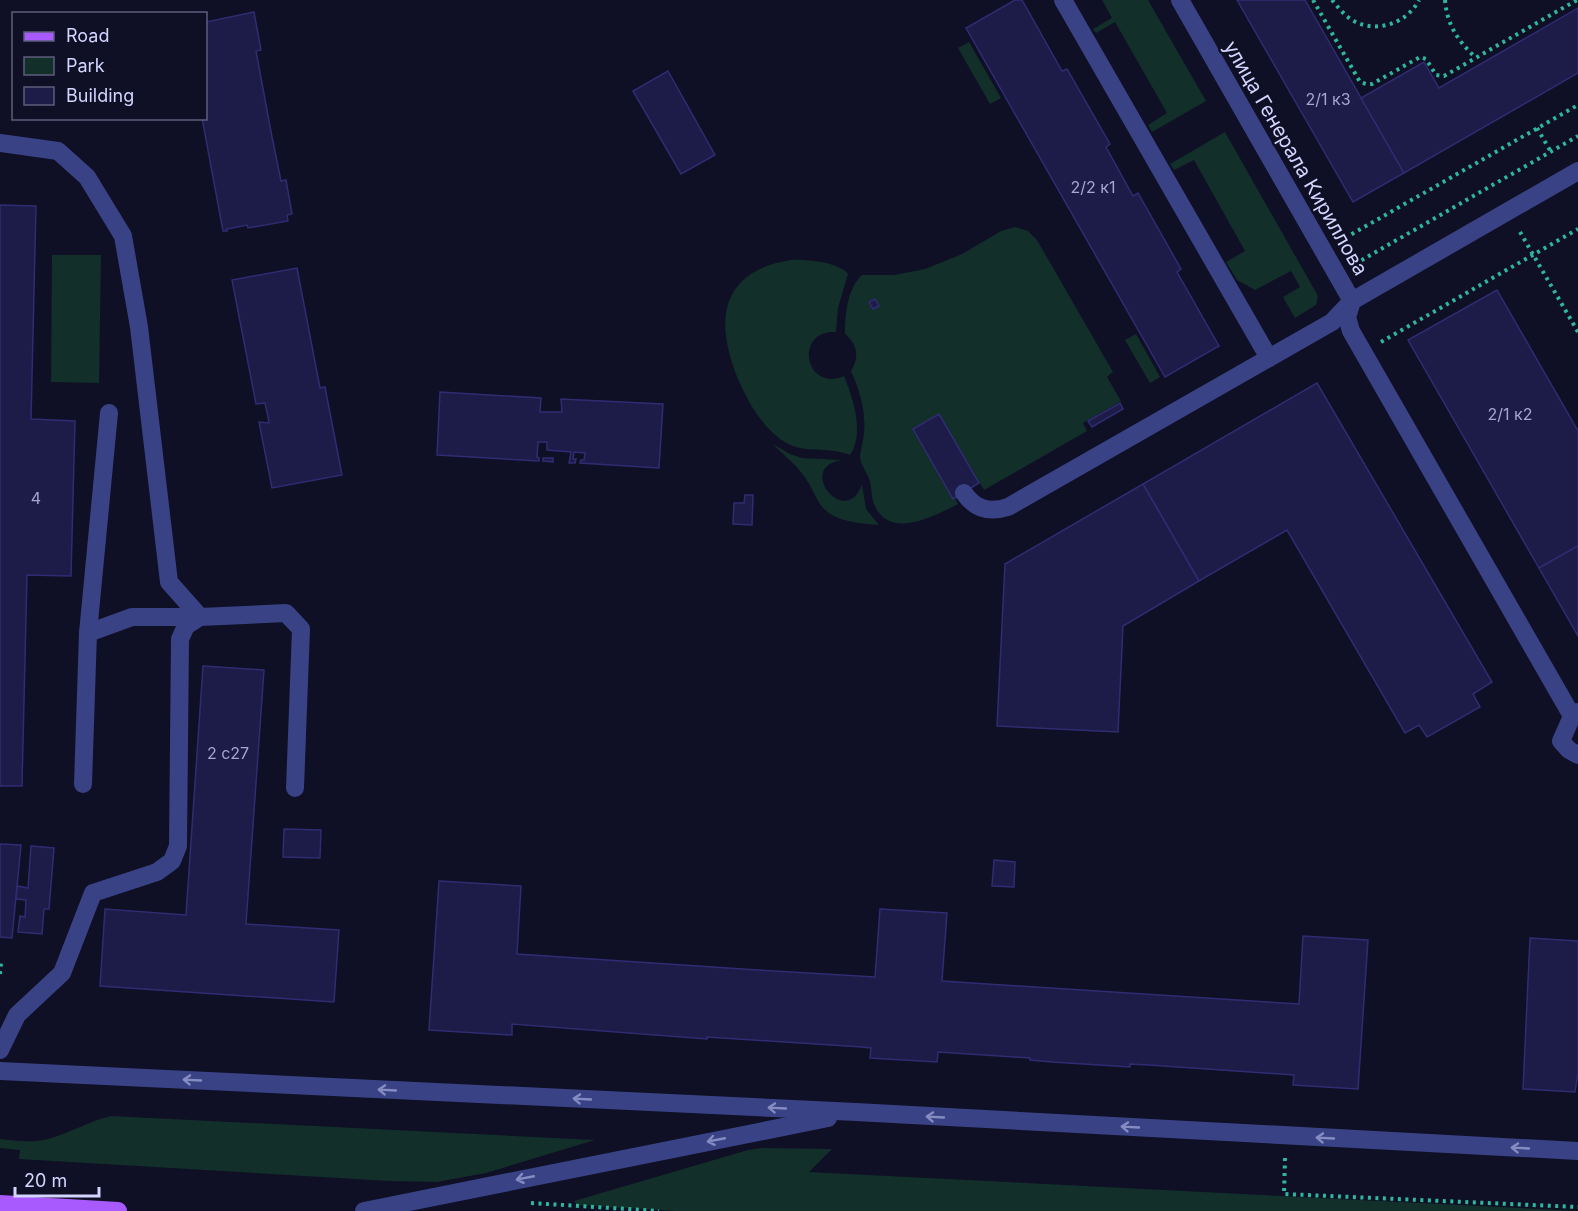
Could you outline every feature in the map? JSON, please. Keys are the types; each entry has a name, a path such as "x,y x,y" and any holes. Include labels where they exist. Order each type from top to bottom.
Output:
{"main road":[{"path":"0,1204 118,1211"}],"street":[{"path":"1063,0 1269,358"},
{"name":"улица Генерала Кириллова","path":"1180,0 1352,301 1578,171"},
{"path":"0,143 58,151 87,177 123,236 139,327 169,582 200,617"},
{"path":"964,493 971,504 984,510 999,510 1008,507 1332,322 1352,301"},
{"path":"1352,301 1348,312 1348,322 1364,352 1575,714 1560,741 1578,755"},
{"path":"82,784 88,633 109,413"},
{"path":"88,633 132,617 286,613 301,629 295,788"},
{"path":"0,1050 17,1015 62,973 93,893 158,872 172,861 178,846 180,639 186,626 200,617"},
{"path":"0,1071 856,1112 1578,1150"},
{"path":"364,1211 856,1112"}],"path":[{"path":"1313,0 1360,82 1364,84 1372,84 1420,57 1426,59 1436,75 1441,77 1567,2 1577,0"},
{"path":"1332,0 1352,20 1373,27 1394,23 1415,7 1419,0"},
{"path":"1445,0 1446,14 1456,36 1476,58"},
{"path":"1345,238 1578,105"},
{"path":"1538,128 1551,152"},
{"path":"1337,274 1578,136"},
{"path":"1364,352 1578,229"},
{"path":"1520,232 1578,332"},
{"path":"0,975 1,962"},
{"path":"529,1203 659,1211"}],"green space":[{"path":"1102,0 1148,0 1206,101 1152,132 1148,125 1167,113 1115,22 1096,33 1093,29 1112,18"},
{"path":"969,42 1001,98 990,104 958,48"},
{"path":"1225,132 1318,296 1316,305 1295,318 1283,297 1300,287 1291,271 1255,290 1237,280 1226,262 1245,251 1194,160 1174,170 1170,164"},
{"path":"1015,227 1028,231 1037,240 1113,372 1107,377 1121,401 1083,423 1087,431 984,490 939,414 913,429 958,504 913,522 890,521 881,515 874,504 871,485 860,459 864,433 863,409 851,371 856,361 855,346 845,334 846,311 853,287 862,275 894,275 925,269 962,254 1001,231"},
{"path":"52,255 101,255 99,383 51,382"},
{"path":"791,260 830,264 848,274 838,308 836,332 823,334 814,340 809,359 813,369 820,376 830,379 844,376 854,405 857,426 857,436 850,455 797,447 780,439 767,427 750,404 730,358 726,337 726,319 729,302 737,287 749,275 767,266"},
{"path":"1136,334 1160,377 1150,383 1125,340"},
{"path":"773,444 802,458 842,460 828,465 823,473 823,483 828,492 846,501 855,496 862,484 866,509 879,525 844,520 828,512 822,507 803,474"},
{"path":"111,1116 595,1140 486,1173 437,1182 19,1159 20,1150 0,1148 0,1139 42,1140"},
{"path":"761,1148 832,1149 809,1172 1578,1211 676,1211 577,1205 574,1201"}],"building":[{"path":"1015,0 1022,0 1062,71 1067,69 1110,144 1106,147 1133,196 1138,193 1181,269 1177,272 1219,346 1165,377 966,28"},
{"path":"1237,0 1305,0 1404,173 1353,202"},
{"path":"1578,8 1578,73 1404,173 1361,98 1424,62 1439,88"},
{"path":"254,12 261,50 256,51 272,137 281,181 286,180 292,214 287,215 288,221 248,228 247,225 223,231 202,120 207,120 207,22"},
{"path":"668,71 715,155 681,174 633,91"},
{"path":"0,205 36,206 31,419 75,421 71,576 27,575 22,786 0,786"},
{"path":"297,268 320,388 325,387 342,475 272,488 259,422 269,423 268,417 265,403 256,404 232,280"},
{"path":"1497,290 1578,431 1578,546 1539,568 1408,340"},
{"path":"875,299 879,306 873,309 869,302"},
{"path":"1317,383 1492,682 1473,694 1480,707 1427,737 1419,725 1405,733 1287,530 1199,581 1143,484"},
{"path":"440,392 541,398 540,412 562,412 561,399 663,404 659,468 580,463 584,460 585,453 574,452 575,463 569,463 571,452 547,450 547,442 538,442 539,461 437,455"},
{"path":"1120,403 1123,409 1092,427 1088,421"},
{"path":"939,414 979,483 953,499 913,429"},
{"path":"543,458 553,458 553,462 543,461"},
{"path":"1143,484 1199,581 1123,626 1118,732 997,726 1005,564"},
{"path":"745,495 753,495 752,525 733,524 734,503 744,503"},
{"path":"1578,546 1578,636 1539,568"},
{"path":"203,666 264,670 246,924 339,930 334,1002 100,986 105,909 186,915"},
{"path":"284,829 321,830 320,858 283,857"},
{"path":"0,844 21,845 12,938 0,937"},
{"path":"31,846 54,848 49,909 44,909 42,934 18,932 20,916 25,917 26,900 16,899 17,886 28,888"},
{"path":"994,860 1015,862 1014,887 992,886"},
{"path":"439,881 521,886 517,954 758,970 875,977 880,909 947,913 942,981 1299,1004 1303,936 1368,940 1358,1089 1293,1085 1294,1075 1149,1065 1130,1064 1130,1067 1052,1062 1030,1060 1030,1058 938,1052 937,1062 870,1058 871,1048 862,1047 707,1037 707,1039 512,1024 512,1035 429,1030"},
{"path":"1530,938 1578,941 1578,1072 1575,1092 1523,1089"}]}
